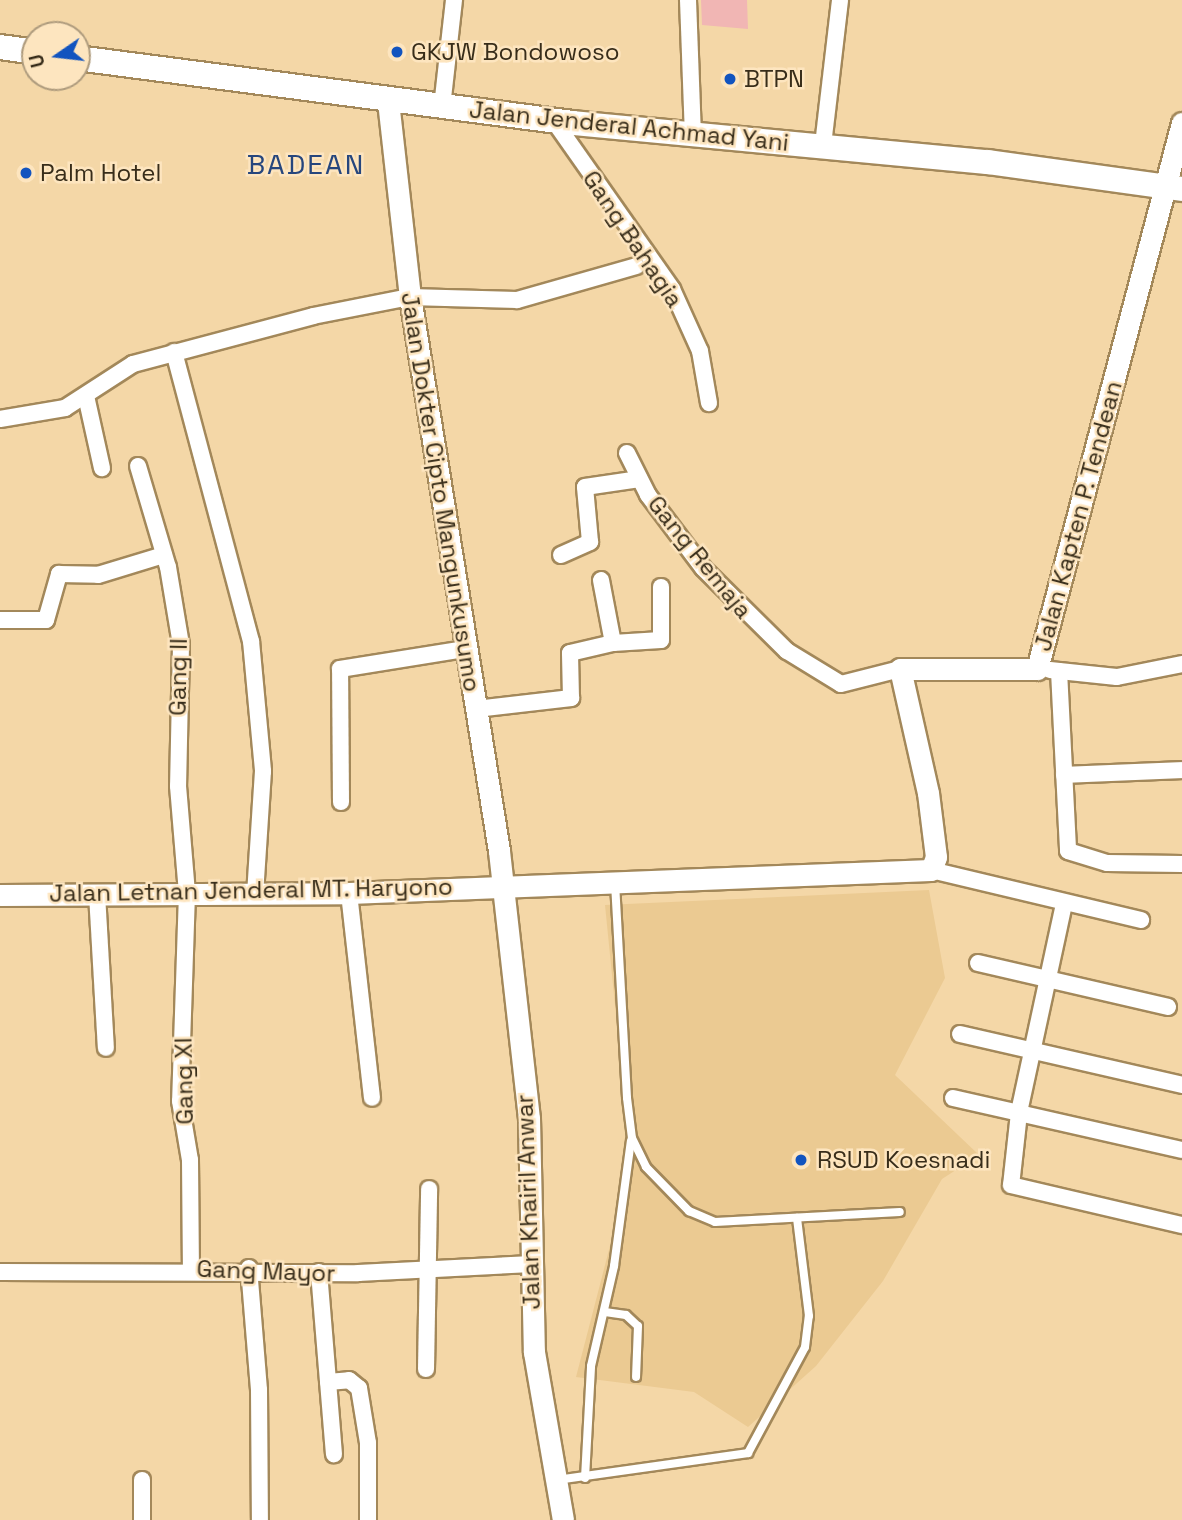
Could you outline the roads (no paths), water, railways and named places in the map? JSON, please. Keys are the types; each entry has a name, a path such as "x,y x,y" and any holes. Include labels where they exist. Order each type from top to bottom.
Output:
{"main road":[{"path":"0,47 21,50"},
{"name":"Jalan Jenderal Achmad Yani","path":"91,60 387,101 564,122 693,136 823,145 1173,187"}],"street":[{"path":"442,107 454,0"},
{"path":"688,0 693,136"},
{"path":"823,145 840,0"},
{"name":"Jalan Dokter Cipto Mangunkusumo","path":"387,101 410,297 502,882"},
{"name":"Gang Bahagia","path":"564,122 672,289 700,351 709,402"},
{"name":"Jalan Kapten P. Tendean","path":"900,669 1037,669 1173,187 1182,123"},
{"path":"0,419 54,411 86,396 117,371 174,352 410,297 517,300 636,266"},
{"path":"174,352 251,641 263,771 255,894"},
{"path":"86,396 102,468"},
{"name":"Gang Remaja","path":"627,453 639,479 729,599 787,651 841,684 900,669"},
{"name":"Gang II","path":"138,466 164,555 181,645 178,786 187,893"},
{"path":"561,555 590,542 585,486 639,479"},
{"path":"0,620 46,620 59,574 98,575 164,555"},
{"path":"601,580 613,643"},
{"path":"476,709 568,700 573,694 570,653 613,643 662,640 661,587"},
{"path":"341,802 340,669 465,649"},
{"path":"1037,669 1117,677 1182,664"},
{"path":"900,669 928,793 937,872"},
{"path":"1059,671 1068,851 1107,863 1182,864"},
{"path":"1064,775 1182,770"},
{"path":"502,882 937,872 966,882 1141,920"},
{"name":"Jalan Letnan Jenderal MT. Haryono","path":"0,895 349,893 502,882"},
{"name":"Jalan Khairil Anwar","path":"502,882 529,1118 534,1352 563,1520"},
{"name":"Gang XI","path":"187,893 180,1101 190,1160 191,1269"},
{"path":"349,893 372,1098"},
{"path":"97,894 106,1048"},
{"path":"1064,904 1019,1113 1011,1185 1182,1225"},
{"path":"978,962 1168,1007"},
{"path":"960,1034 1182,1085"},
{"path":"953,1098 1182,1150"},
{"path":"426,1370 431,1267 429,1189"},
{"name":"Gang Mayor","path":"0,1272 249,1268 319,1272 532,1264"},
{"path":"249,1268 259,1390 260,1520"},
{"path":"319,1272 334,1454"},
{"path":"328,1382 349,1380 359,1388 368,1443 368,1520"},
{"path":"142,1480 142,1520"}],"lane":[{"path":"585,1478 591,1366 605,1312 632,1138 615,880"},
{"path":"632,1138 646,1167 701,1217 797,1218 900,1212"},
{"path":"554,1480 585,1478 748,1453 804,1347 809,1316 797,1218"},
{"path":"605,1312 626,1315 638,1326 636,1377"}],"place":[{"name":"GKJW Bondowoso","path":"397,52"},
{"name":"BTPN","path":"730,79"},
{"name":"Palm Hotel","path":"26,173"},
{"name":"RSUD Koesnadi","path":"801,1160"}],"district":[{"name":"BADEAN","path":"306,164"}]}
